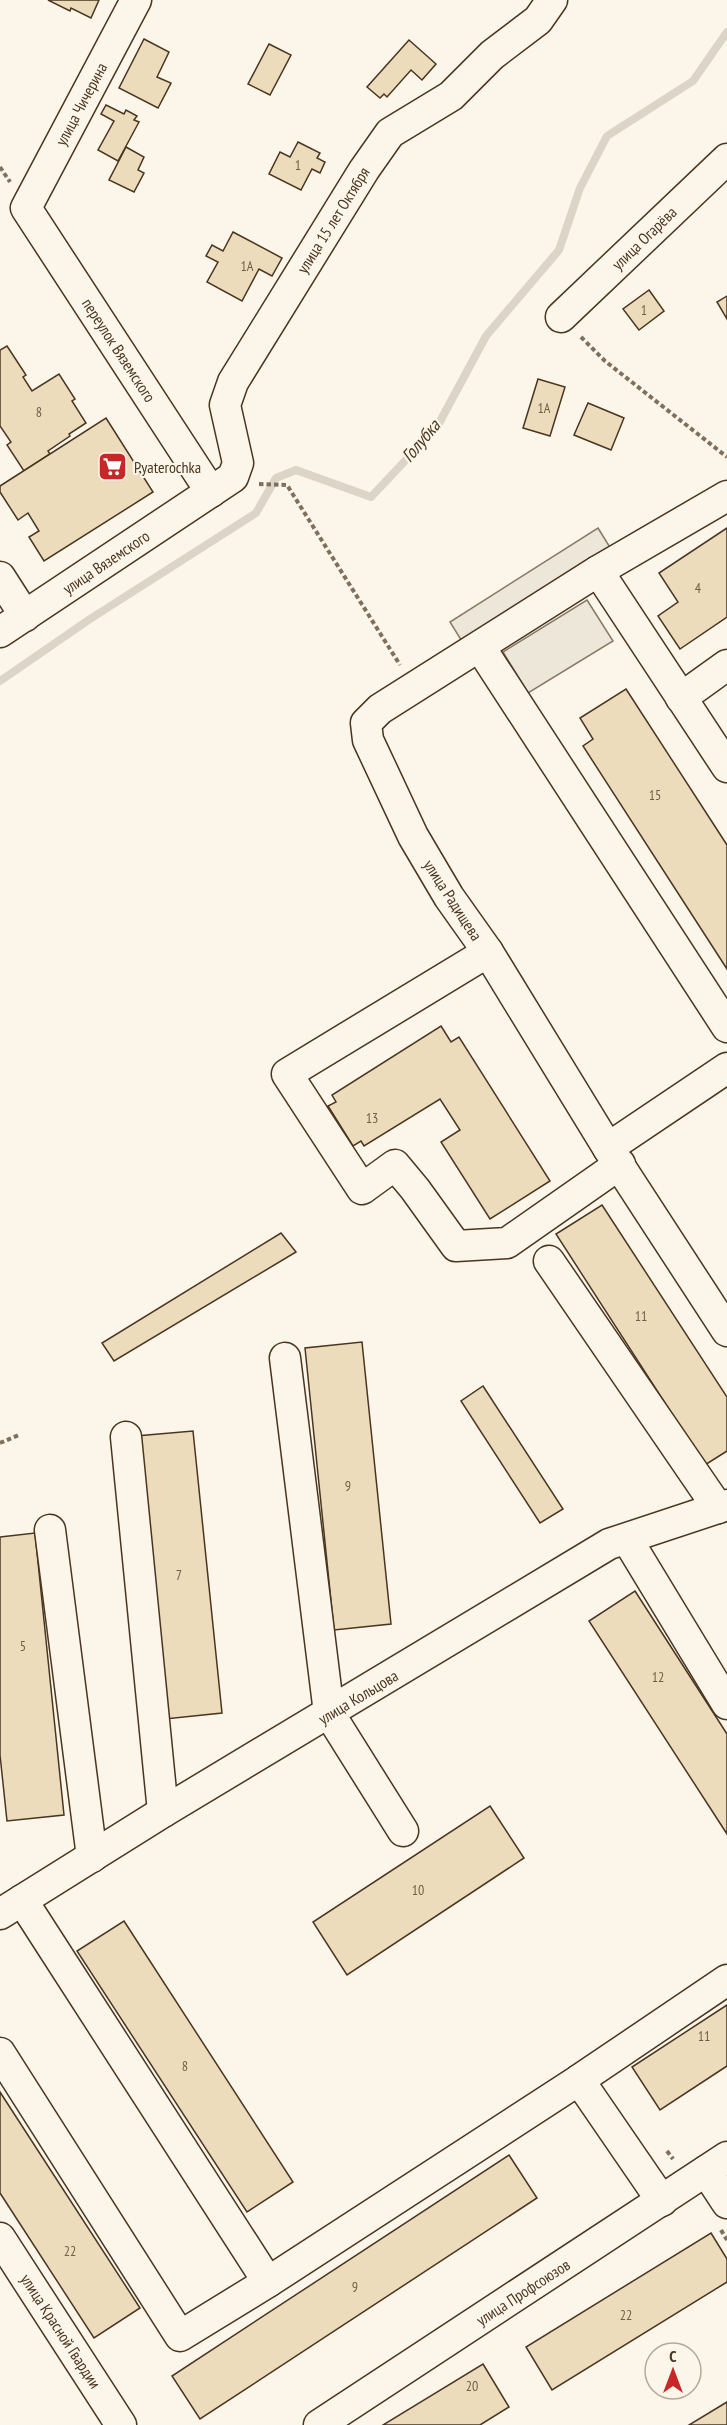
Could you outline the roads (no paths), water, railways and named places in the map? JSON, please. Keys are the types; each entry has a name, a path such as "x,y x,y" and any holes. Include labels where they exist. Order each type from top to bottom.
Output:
{"street":[{"name":"улица Чичерина","path":"26,208 136,0"},
{"name":"улица 15 лет Октября","path":"211,492 233,477 238,463 225,405 233,382 363,170 390,133 451,96 492,55 538,20 552,0"},
{"name":"улица Огарёва","path":"561,317 727,159"},
{"name":"переулок Вяземского","path":"26,208 211,492"},
{"name":"улица Вяземского","path":"0,632 211,492"},
{"path":"727,496 598,571 480,647 727,1027"},
{"path":"598,571 727,767"},
{"path":"0,577 25,616"},
{"name":"улица Радищева","path":"480,647 380,709 366,723 368,740 413,836 448,897 488,952 614,1156 727,1331"},
{"path":"681,698 727,665"},
{"path":"488,952 287,1074 362,1189 395,1165 456,1246 507,1243 727,1068"},
{"path":"549,1261 722,1507"},
{"path":"285,1358 329,1713 403,1831"},
{"path":"126,1437 163,1812"},
{"name":"улица Кольцова","path":"11,1907 163,1812 609,1544 722,1507"},
{"path":"50,1530 92,1857"},
{"path":"627,1539 727,1704"},
{"path":"11,1907 268,2282"},
{"path":"0,2053 180,2336 268,2282 579,2080 727,1980"},
{"path":"579,2080 662,2201"},
{"path":"716,2164 727,2203"},
{"name":"улица Профсоюзов","path":"319,2425 716,2164"},
{"name":"улица Красной Гвардии","path":"0,2238 121,2425"}],"waterway":[{"name":"Голубка","path":"0,681 90,619 256,513 276,478 296,470 371,497 437,427 486,336 559,250 580,188 607,136 693,81 727,32"}],"place":[{"name":"Pyaterochka","path":"113,467"}]}
